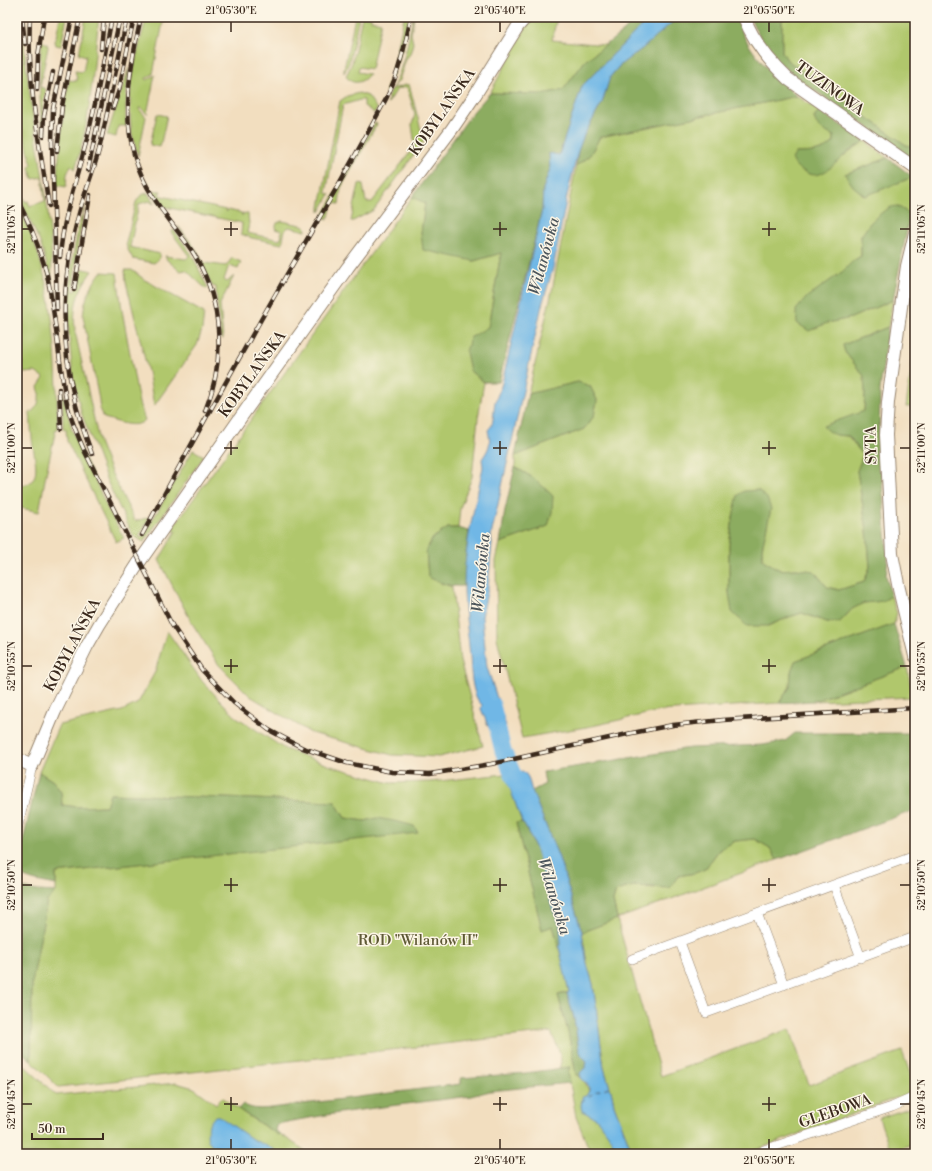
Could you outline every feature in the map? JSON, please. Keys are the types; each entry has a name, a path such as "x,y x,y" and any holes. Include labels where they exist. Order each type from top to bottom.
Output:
{"street":[{"name":"KOBYLAŃSKA","path":"32,766 87,646 138,564 348,267 452,129 518,26 526,17"},
{"name":"TUZINOWA","path":"744,17 762,50 788,79 915,168"},
{"name":"SYTA","path":"915,233 907,266 902,300 888,402 886,435 892,554 897,583 915,656"},
{"path":"17,759 32,766 17,830"},
{"path":"632,959 913,856 915,866"},
{"path":"834,885 861,958"},
{"path":"757,913 784,985"},
{"path":"680,942 706,1013 915,938"},
{"name":"GLEBOWA","path":"764,1150 892,1107 915,1097"}],"green space":[{"path":"60,17 67,17 61,46 56,45 55,42"},
{"path":"86,17 99,17 91,94 85,132 75,169 71,165 67,174 66,187 56,185 64,108 69,80 77,81 75,71 83,72 86,56 79,54"},
{"path":"147,17 164,17 153,74 145,79 147,80 155,75 147,114 139,108 146,117 138,156 132,135 130,104 135,61"},
{"path":"355,17 359,17 349,63 344,73 344,69"},
{"path":"362,17 371,17 371,20 381,22 371,69 359,67 358,72 369,74 364,80 354,82 346,76 352,63"},
{"path":"404,17 409,17 402,48 386,94 385,93 394,65"},
{"path":"414,17 411,34 413,43 410,54 406,59 399,80 393,88 404,59"},
{"path":"541,17 557,17 552,40 606,45 585,61 563,90 541,94 490,93 527,25"},
{"path":"635,17 650,17 582,86 559,155 549,153 550,169 543,189 542,210 499,382 484,382 470,371 466,352 470,338 488,327 501,253 474,261 423,250 421,233 425,203 412,197 473,112 490,93 541,94 563,90 585,61 625,30"},
{"path":"678,17 737,17 742,32 757,56 769,70 797,96 600,137 590,155 576,166 578,151 584,135 602,103 610,77 620,65 643,48"},
{"path":"749,17 782,17 782,52 787,60 906,145 915,147 915,162 798,79 773,58 765,47"},
{"path":"782,17 915,17 915,147 906,145 787,60 782,52"},
{"path":"23,37 49,223 52,266 51,287 40,242 17,194 17,182 25,202 28,201 30,206 45,201 42,177 33,179 29,167 32,165 17,110 17,66 24,61 20,53 17,54 17,38"},
{"path":"42,41 47,44 48,47 40,87"},
{"path":"129,68 126,126 118,126 116,137 107,135"},
{"path":"409,84 424,141 374,210 351,221 359,184 361,183 363,185 366,202 372,202 415,146 412,125 415,114 407,87 397,89 387,103 389,99 387,98 392,89"},
{"path":"40,87 46,89 42,111 44,112 42,134"},
{"path":"359,93 368,96 377,109 374,113 364,106 364,100 343,105 326,193 330,194 320,212 340,101 347,96"},
{"path":"797,96 819,111 814,118 823,130 834,136 834,142 821,150 796,153 832,166 848,152 865,141 888,158 845,174 864,196 913,177 915,179 915,207 910,214 897,206 861,236 861,256 828,283 809,330 827,323 851,318 893,300 888,327 843,345 845,352 864,376 864,411 837,435 848,436 863,455 857,471 867,530 870,567 864,582 839,590 827,587 814,571 796,569 780,570 763,560 762,548 770,509 734,512 729,545 729,593 768,626 802,613 827,622 840,622 852,609 864,603 883,601 891,596 897,613 894,624 795,661 791,672 790,687 779,703 660,711 592,726 522,738 497,638 496,561 500,543 548,526 552,496 535,479 515,467 515,456 584,429 594,416 597,400 590,386 578,382 528,394 552,291 576,166 590,155 600,137"},
{"path":"819,111 865,141 847,153 828,170 817,175 805,172 798,168 792,159 796,153 821,150 834,142 834,136 827,133 817,125 814,118"},
{"path":"157,114 167,116 160,147 150,145"},
{"path":"375,123 377,124 341,188 339,204 332,203 329,217 327,217 328,219 322,217"},
{"path":"888,158 913,177 865,196 853,186 845,174"},
{"path":"161,191 159,195 162,196 226,210 227,212 228,210 242,213 241,215 243,215 243,213 248,214 249,224 247,233 280,240 282,237 282,231 275,229 277,223 282,221 305,226 306,231 289,227 285,230 282,244 252,238 241,234 242,223 165,207 163,209 152,192"},
{"path":"148,193 154,204 149,201 139,204 130,247 160,254 160,258 154,263 133,259 126,243 136,202 141,195"},
{"path":"412,197 425,203 421,233 474,261 501,253 488,328 470,338 470,371 484,382 478,418 472,477 460,508 458,528 448,528 433,538 426,550 428,576 438,582 452,587 460,661 483,746 439,757 392,755 311,733 250,696 219,665 192,623 159,560 176,531 171,530"},
{"path":"17,204 30,231 40,258 47,286 54,342 58,429 56,429 39,512 17,507 17,486 26,485 32,481 35,476 36,469 30,413 36,408 38,403 40,394 38,387 44,378 35,372 24,373 22,361 17,352"},
{"path":"85,205 78,243 73,291 76,291 81,268 92,271 77,299 75,331 99,442 111,472 135,521 147,518 149,519 139,536 142,538 193,450 204,456 144,542 133,536 107,481 82,415 73,378 68,324 69,291 78,228"},
{"path":"897,206 910,214 893,300 851,318 827,323 809,331 797,323 796,310 807,297 842,272 853,261 861,256 861,236 870,223 881,213 891,207"},
{"path":"178,227 192,244 204,263 226,266 232,258 241,262 238,269 232,267 231,265 228,268 224,280 227,282 234,276 220,304 223,339 221,339 216,287 212,286 198,256"},
{"path":"174,230 191,253 208,288 206,289 186,270 180,271 167,260 165,256 186,259 189,256 171,232"},
{"path":"125,270 132,270 145,280 204,313 202,330 197,345 154,406 149,376 126,282"},
{"path":"101,272 117,273 122,310 139,403 145,420 141,423 131,425 104,418 100,411 83,316 85,303 89,292"},
{"path":"888,327 880,390 879,444 888,558 886,575 891,596 883,601 864,603 852,609 840,622 827,622 802,613 768,626 747,626 732,612 729,593 729,545 738,495 744,491 758,490 767,498 771,509 762,548 763,560 780,570 796,569 814,571 827,587 839,590 864,582 870,567 867,530 857,471 863,455 849,436 831,433 823,426 864,411 864,376 845,352 843,345"},
{"path":"915,341 915,406 906,407"},
{"path":"578,382 590,386 597,400 594,416 584,429 515,456 528,394"},
{"path":"62,389 72,430 108,509 124,538 116,542 67,441 66,429 63,429"},
{"path":"515,467 535,479 553,496 552,512 548,526 500,543 505,510"},
{"path":"448,528 458,528 469,531 464,586 445,584 428,577 426,550 433,538"},
{"path":"915,590 915,632 907,599"},
{"path":"894,624 907,667 814,701 779,703 790,687 791,672 795,661"},
{"name":"ROD \"Wilanów II\"","path":"167,631 202,681 235,716 285,749 331,766 390,783 430,782 505,774 522,822 516,823 542,929 553,926 564,967 569,992 558,995 568,1032 576,1075 584,1082 589,1091 586,1096 588,1114 603,1125 618,1154 591,1154 576,1117 568,1072 570,1067 559,1068 561,1059 551,1032 58,1087 31,1060 32,983 47,901 56,892 56,873 418,832 377,818 365,821 345,818 335,802 110,794 106,806 77,807 62,805 61,792 53,781 39,772 59,725 122,711 138,703 155,672"},
{"path":"907,667 913,697 814,701"},
{"path":"795,733 915,733 915,810 777,860 770,848 755,839 735,841 719,850 705,869 695,873 678,876 670,888 634,886 616,891 613,901 617,919 582,932 559,858 532,791 545,784 543,772 690,748 763,745 785,741"},
{"path":"39,772 53,781 61,792 62,805 77,807 106,806 110,794 335,802 345,818 365,821 377,818 399,822 414,826 418,833 56,873 56,885 31,880 17,873 17,863 22,853 23,841"},
{"path":"522,822 537,851 552,908 560,925 561,945 559,947 553,926 542,930 516,823"},
{"path":"755,839 770,848 777,860 617,919 613,901 616,891 634,886 654,888 678,876 695,873 705,869 719,850 735,841"},
{"path":"17,888 56,892 47,901 32,983 31,1060 17,1048"},
{"path":"617,919 661,1076 790,1029 809,1085 902,1051 915,1087 915,1091 745,1154 633,1154 614,1105 604,1068 593,984 587,964 582,932"},
{"path":"567,993 574,1018 579,1050 587,1063 585,1068 580,1073 581,1077 576,1075 568,1032 558,995"},
{"path":"17,1065 26,1067 56,1095 176,1083 194,1088 216,1104 222,1097 245,1114 278,1135 280,1134 310,1154 17,1154"},
{"path":"570,1067 568,1072 570,1083 490,1091 471,1096 301,1119 277,1124 275,1130 280,1134 278,1135 238,1109 243,1104 253,1108 271,1108 461,1084 461,1078 526,1073"},
{"path":"915,1106 915,1143 891,1152 879,1118"}],"water":[{"path":"650,17 678,17 643,48 620,65 610,77 602,103 584,135 578,151 567,196 553,268 542,305 491,536 492,544 488,587 482,617 487,667 506,726 489,728 481,709 482,705 478,701 472,682 465,612 464,571 470,526 483,467 482,459 489,445 488,430 493,421 495,402 502,383 542,210 543,189 550,169 549,153 559,155 582,86"},
{"path":"524,772 528,777 532,791 559,858 582,932 587,964 593,984 604,1068 614,1105 633,1154 618,1154 609,1135 597,1119 582,1111 582,1097 586,1096 589,1088 581,1077 580,1073 585,1068 587,1063 579,1050 574,1018 567,993 569,992 559,947 561,945 560,925 552,908 537,851 522,822 505,774"},
{"path":"215,1116 219,1116 252,1139 280,1154 233,1154 212,1145 208,1140 207,1135 209,1124"}],"waterway":[{"name":"Wilanówka","path":"492,705 503,751 521,793"}],"ferry route":[{"path":"581,1102 595,1092 612,1086"}],"railway":[{"path":"22,17 25,44"},
{"path":"30,17 30,64 32,88 49,206"},
{"path":"37,90 38,56 44,17"},
{"path":"57,309 52,143 53,109 72,17"},
{"path":"57,151 62,106 80,17"},
{"path":"101,49 104,17"},
{"path":"60,257 67,212 91,124 112,17"},
{"path":"88,170 120,17"},
{"path":"92,454 84,433 69,375 65,329 66,283 80,208 99,150 127,17"},
{"path":"113,108 119,90 134,17"},
{"path":"141,17 129,87 128,105 131,140 135,158 144,181 156,202 197,260 207,280 214,302 218,323 219,346 217,368 205,411"},
{"path":"142,535 227,380 386,99 398,69 411,17"},
{"path":"43,136 44,116 53,72"},
{"path":"74,290 90,195"},
{"path":"17,199 34,236 47,275 53,306 67,405 84,450 172,625 202,670 234,703 269,730 303,748 347,763 392,772 430,774 491,764 673,725 723,720 915,708"},
{"path":"59,389 61,429"}]}
